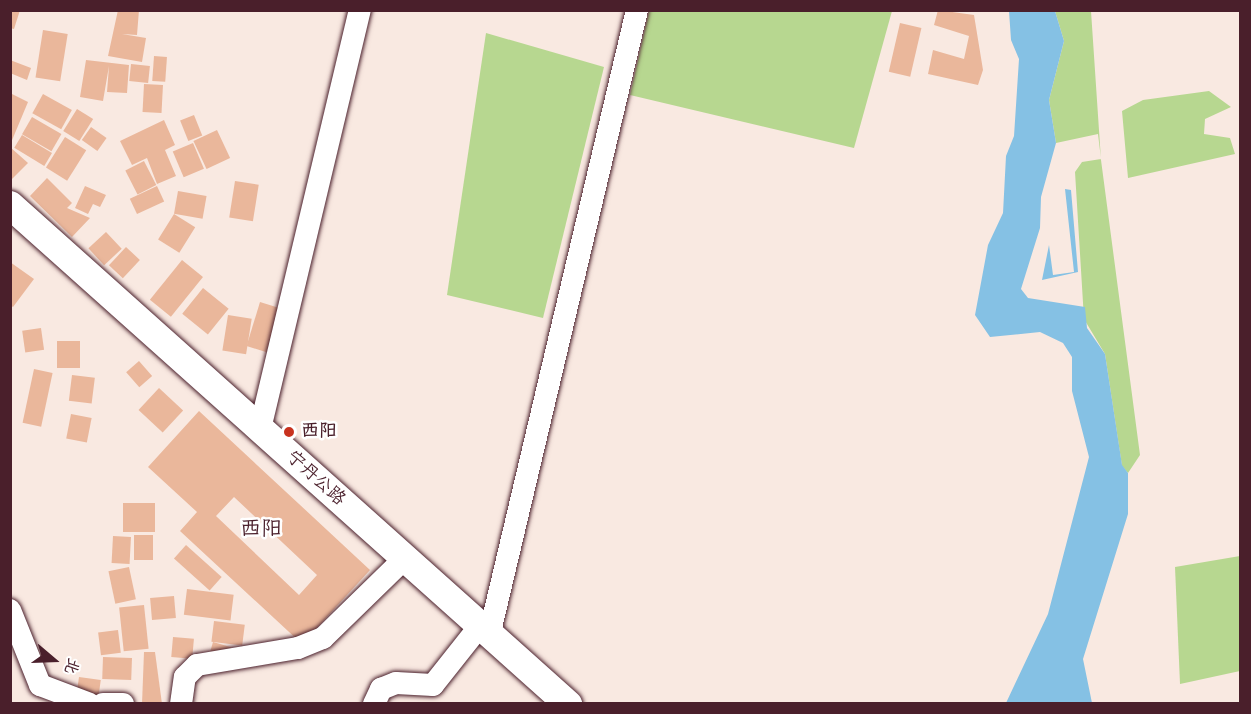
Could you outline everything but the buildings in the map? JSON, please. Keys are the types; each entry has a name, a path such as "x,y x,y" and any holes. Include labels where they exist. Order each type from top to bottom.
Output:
{"main road":[{"name":"宁丹公路","path":"10,205 568,704"}],"street":[{"path":"260,429 360,10"},
{"path":"374,704 381,689 396,683 433,685 484,631 637,10"},
{"path":"181,704 185,677 196,665 298,648 323,638 404,559"},
{"path":"10,610 40,685 90,704"},
{"path":"104,704 123,704"}],"green space":[{"path":"649,11 892,11 854,148 630,95"},
{"path":"1055,11 1091,11 1101,158 1098,134 1056,143 1049,100 1064,41"},
{"path":"486,33 604,67 543,318 447,295"},
{"path":"1209,91 1231,107 1205,119 1204,134 1230,138 1235,154 1128,178 1122,111 1143,100"},
{"path":"1101,159 1140,455 1128,473 1122,466 1105,354 1084,319 1075,172 1082,162"},
{"path":"1240,556 1240,671 1180,684 1175,567"}],"water":[{"path":"1009,11 1055,11 1064,41 1049,100 1056,143 1041,197 1040,228 1021,289 1028,298 1085,307 1087,328 1105,354 1122,465 1128,473 1128,514 1083,659 1092,703 1006,703 1048,614 1089,457 1072,391 1072,357 1063,343 1040,332 990,337 975,315 988,245 1003,213 1006,156 1014,136 1019,59 1011,40"},
{"path":"1065,189 1071,190 1078,272 1042,280 1049,245 1053,275 1074,272"}],"place":[{"name":"西阳","path":"289,432"}],"district":[{"name":"西阳","path":"261,530"}]}
